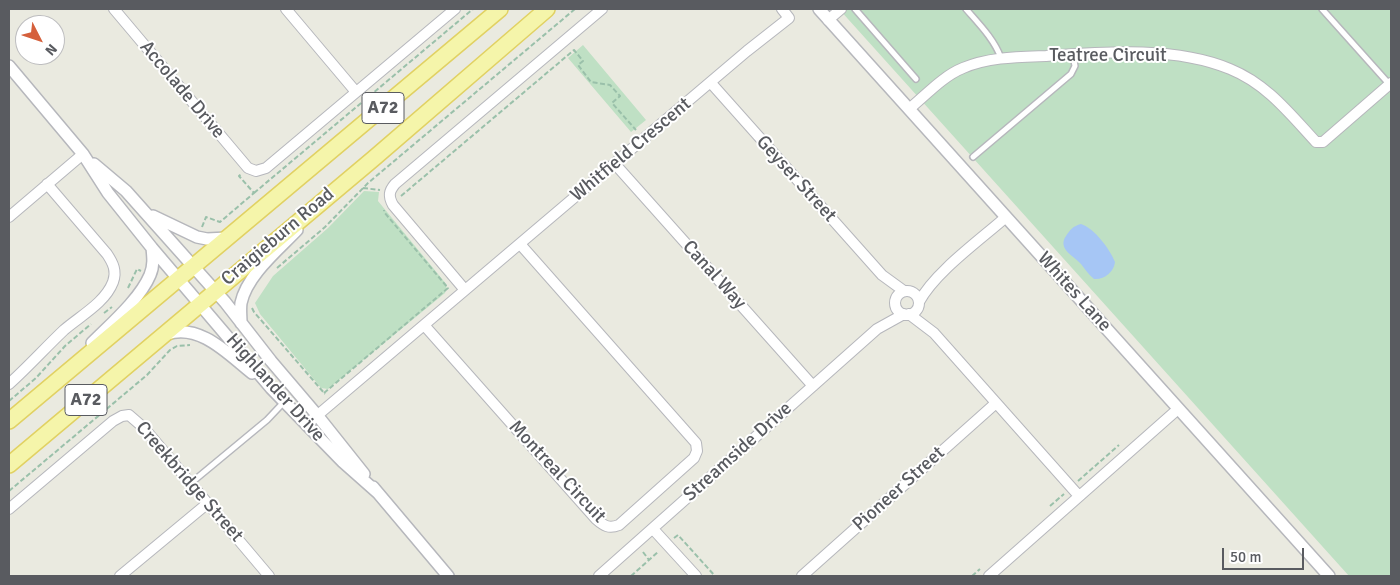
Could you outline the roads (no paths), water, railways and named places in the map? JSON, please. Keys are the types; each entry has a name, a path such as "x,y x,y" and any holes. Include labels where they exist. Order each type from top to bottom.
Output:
{"main road":[{"name":"Craigieburn Road","path":"9,421 500,9"},
{"name":"Craigieburn Road","path":"9,465 547,9"}],"street":[{"name":"Accolade Drive","path":"114,9 250,169 260,171 266,168 356,92"},
{"path":"286,9 356,92 455,9"},
{"path":"465,290 392,203 389,192 395,184 602,9"},
{"name":"Whitfield Crescent","path":"306,425 710,83 790,18 782,9"},
{"name":"Whites Lane","path":"819,9 1329,576"},
{"path":"828,20 841,9"},
{"name":"Teatree Circuit","path":"909,109 941,82 962,68 986,61 1001,58 1072,54 1147,53 1195,59 1230,69 1269,91 1316,142 1323,142 1390,84"},
{"path":"9,66 84,154 9,217"},
{"name":"Geyser Street","path":"710,83 882,275 895,301"},
{"name":"Highlander Drive","path":"84,154 126,191 214,290 270,361 317,415 378,493 448,576"},
{"name":"Highlander Drive","path":"84,154 108,193 152,248 271,388 343,462 378,493"},
{"name":"Canal Way","path":"615,164 813,386"},
{"path":"9,384 28,368 64,330 100,300 110,289 114,281 115,270 107,254 47,184"},
{"path":"241,323 241,303 250,282 259,270 336,189"},
{"path":"146,213 197,237 207,239 227,238"},
{"path":"907,314 915,311 925,291 939,276 1006,217"},
{"name":"Montreal Circuit","path":"424,325 601,524 610,528 619,525 694,458 697,451 696,443 520,244"},
{"path":"62,376 134,300 150,275 152,248"},
{"name":"Geyser Street","path":"882,275 907,291"},
{"path":"939,276 907,291 895,301 898,311 907,314 934,333 1079,496"},
{"path":"907,291 916,295 934,333"},
{"name":"Streamside Drive","path":"877,329 895,301"},
{"name":"Streamside Drive","path":"599,576 877,329 907,314"},
{"path":"163,336 176,331 199,334 271,388"},
{"name":"Pioneer Street","path":"802,576 996,403"},
{"path":"989,576 1178,409"},
{"name":"Creekbridge Street","path":"9,509 113,421 126,415 134,417 269,576"},
{"path":"120,576 208,503"},
{"path":"653,528 696,576"}],"lane":[{"path":"855,9 916,79"},
{"path":"966,9 990,38 1001,58"},
{"path":"1322,9 1390,84"},
{"path":"973,157 1071,74 1075,66 1072,54"},
{"path":"191,483 267,420 284,402"}],"water":[{"path":"1081,224 1091,230 1101,240 1115,262 1111,272 1105,277 1094,279 1065,248 1064,241 1066,236 1072,228"}]}
